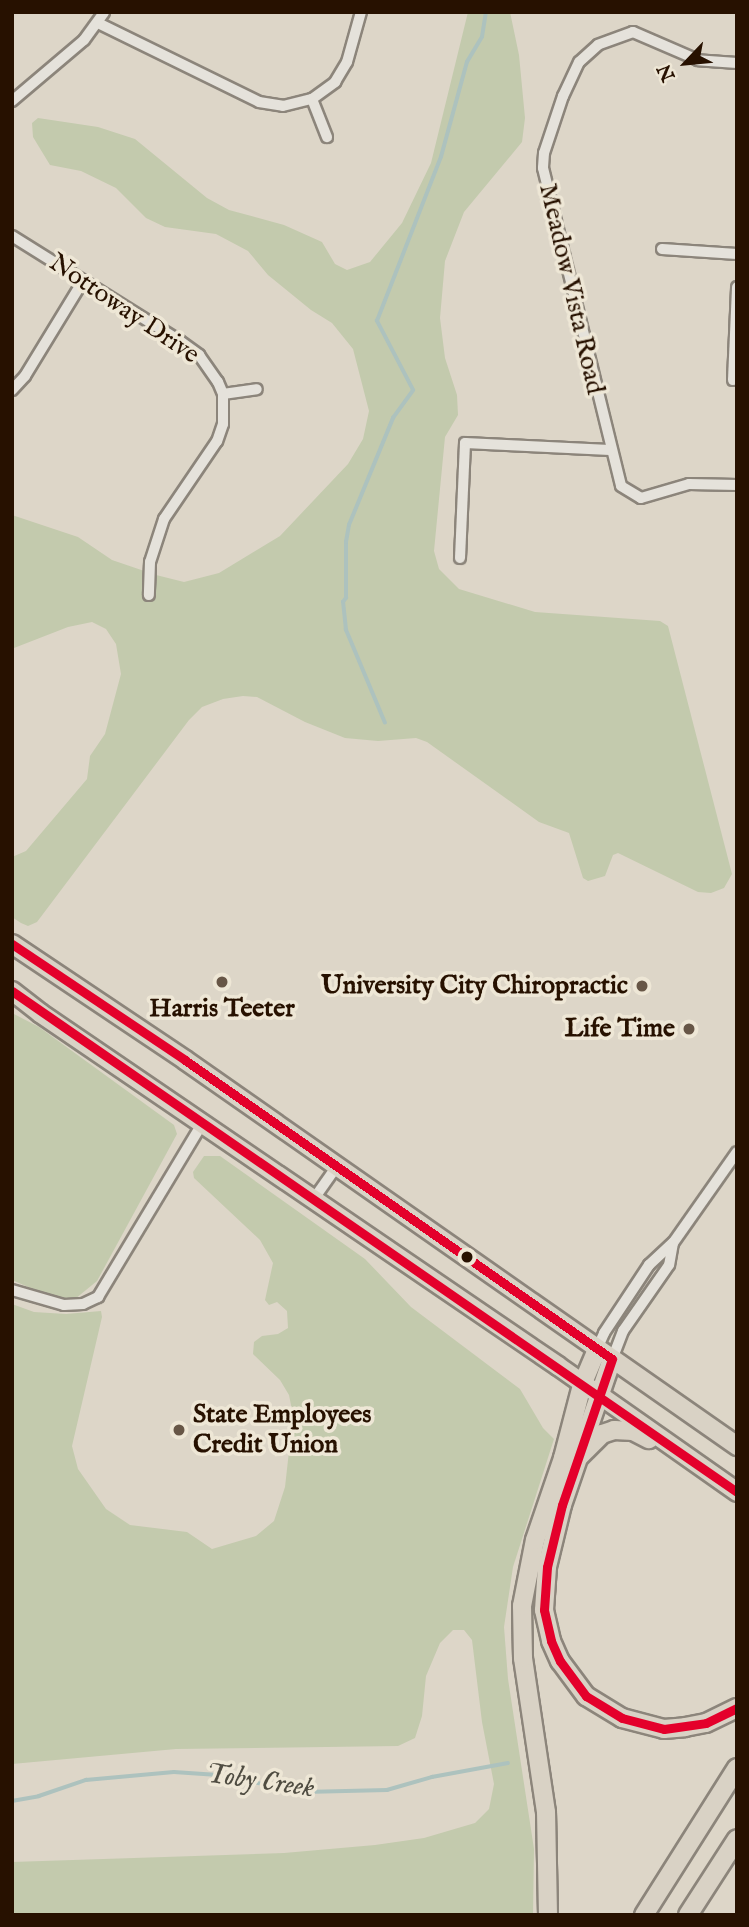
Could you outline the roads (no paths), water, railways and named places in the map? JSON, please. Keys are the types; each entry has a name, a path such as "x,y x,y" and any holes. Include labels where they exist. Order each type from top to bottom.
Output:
{"main road":[{"path":"12,944 337,1166 737,1446"},
{"path":"12,991 737,1492"},
{"path":"548,1915 546,1812 523,1658 522,1606 529,1560 563,1458 604,1354"},
{"path":"590,1389 578,1458 562,1505 544,1584 546,1620 559,1661 586,1696 603,1708 632,1721 664,1728 685,1727 706,1723 737,1708"},
{"path":"578,1458 602,1434 623,1429 683,1454"},
{"path":"644,1915 737,1768"},
{"path":"688,1915 737,1839"}],"street":[{"path":"12,101 65,57 98,23 104,12"},
{"path":"98,23 259,102 283,106 312,99 335,82 344,69 361,12"},
{"name":"Meadow Vista Road","path":"737,63 698,60 632,32 613,37 589,51 579,62 563,96 544,153 545,182 621,486 625,492 641,498 689,484 737,485"},
{"path":"312,99 327,137"},
{"name":"Nottoway Drive","path":"12,236 199,355 223,394"},
{"path":"662,249 737,254"},
{"path":"12,390 25,376 83,281"},
{"path":"733,380 737,287"},
{"path":"149,595 149,573 156,540 170,510 217,441 223,424 223,394 257,389"},
{"path":"460,558 465,443 610,450"},
{"path":"12,1290 64,1305 83,1304 98,1297 202,1124"},
{"path":"604,1354 604,1333 649,1265 673,1243 737,1152"},
{"path":"313,1200 337,1166"},
{"path":"604,1354 668,1265 673,1243"}],"waterway":[{"path":"385,723 346,630 343,602 346,598 346,542 349,525 393,418 413,390 377,321 441,157 467,62 482,37 486,12"},
{"name":"Toby Creek","path":"12,1801 39,1796 86,1780 174,1772 218,1775 304,1792 387,1790 432,1777 508,1763"}],"place":[{"name":"Harris Teeter","path":"222,982"},
{"name":"University City Chiropractic","path":"642,986"},
{"name":"Life Time","path":"689,1029"},
{"name":"State Employees Credit Union","path":"179,1430"}]}
